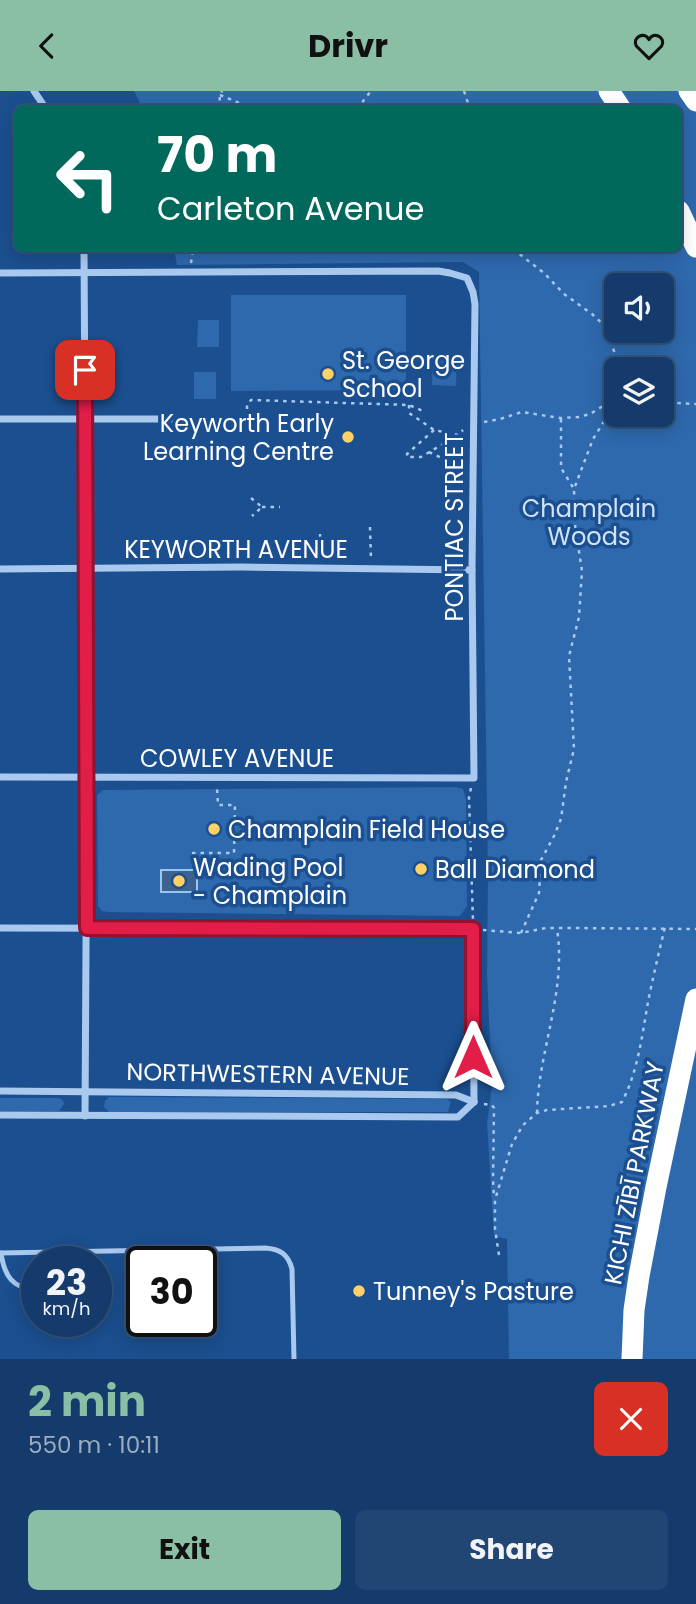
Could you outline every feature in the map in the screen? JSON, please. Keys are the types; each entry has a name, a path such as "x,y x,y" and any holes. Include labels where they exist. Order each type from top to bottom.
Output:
{"highway":[{"path":"689,91 696,101"},
{"path":"682,217 696,247"},
{"name":"KICHI ZĪBĪ PARKWAY","path":"632,1359 641,1263 696,999"}],"street":[{"path":"84,252 87,777 85,1116"},
{"name":"PONTIAC STREET","path":"190,272 438,271 467,278 475,304 472,570 474,778"},
{"path":"0,272 190,272"},
{"path":"0,419 175,419"},
{"name":"KEYWORTH AVENUE","path":"0,569 242,567 472,570"},
{"name":"COWLEY AVENUE","path":"0,777 474,778"},
{"path":"0,928 473,929 474,1102"},
{"name":"NORTHWESTERN AVENUE","path":"0,1091 456,1095 474,1102 458,1117 0,1115"}],"lane":[{"path":"21,1287 4,1269 1,1253 265,1248 280,1251 286,1254 292,1269 294,1359"}],"path":[{"path":"360,105 371,91"},
{"path":"221,93 246,105"},
{"path":"190,272 192,252"},
{"path":"517,252 606,327 615,357"},
{"path":"247,426 247,405 251,400 409,405 423,411"},
{"path":"674,402 696,404"},
{"path":"474,423 522,412 560,418 590,414 604,403"},
{"path":"409,405 410,413 434,430 458,435"},
{"path":"560,418 561,468 574,489"},
{"path":"521,933 539,893 541,860 561,819 574,749 569,656 579,617 582,571 575,525 574,489 593,439 604,421"},
{"path":"434,430 407,454 407,457 421,457 463,430"},
{"path":"429,452 460,467 473,468"},
{"path":"251,499 262,507 280,507"},
{"path":"251,516 262,507"},
{"path":"370,527 371,569"},
{"path":"320,534 321,558"},
{"path":"192,853 233,853 234,805 218,805 217,778"},
{"path":"474,778 469,797 473,929 521,933 557,928 696,929"},
{"path":"495,1200 517,1134 529,1118 537,1113 558,1108 609,1107 622,1102 639,1052 665,927"},
{"path":"537,1113 537,1094 559,969 560,945 557,928"},
{"path":"474,1102 492,1105 494,1108 493,1179 499,1255"}],"green space":[{"name":"Champlain Woods","path":"134,91 696,91 696,1359 509,1359 507,1239 494,1236 487,1123 492,1087 487,975 488,875 479,272 463,262 177,265 175,252 682,252 682,105 141,105"},
{"path":"231,295 406,295 406,390 231,391"},
{"path":"198,320 219,320 219,347 197,347"},
{"path":"433,356 457,357 456,386 432,385"},
{"path":"194,372 216,372 216,399 194,399"},
{"path":"463,789 466,799 467,906 460,916 108,912 102,911 98,906 97,795 103,790"},
{"path":"109,1097 447,1099 451,1102 448,1112 109,1112 104,1107"},
{"path":"0,1098 59,1098 64,1104 59,1111 0,1111"}],"shaded area":[{"name":"Wading Pool - Champlain","path":"161,870 197,870 197,892 161,892"}],"place":[{"name":"St. George School","path":"328,374"},
{"name":"Keyworth Early Learning Centre","path":"348,437"},
{"name":"Champlain Field House","path":"214,829"},
{"name":"Ball Diamond","path":"421,869"},
{"name":"Wading Pool - Champlain","path":"179,881"},
{"name":"Tunney's Pasture","path":"359,1291"}],"route":[{"path":"85,370 87,928 473,929 473,1057"}]}
